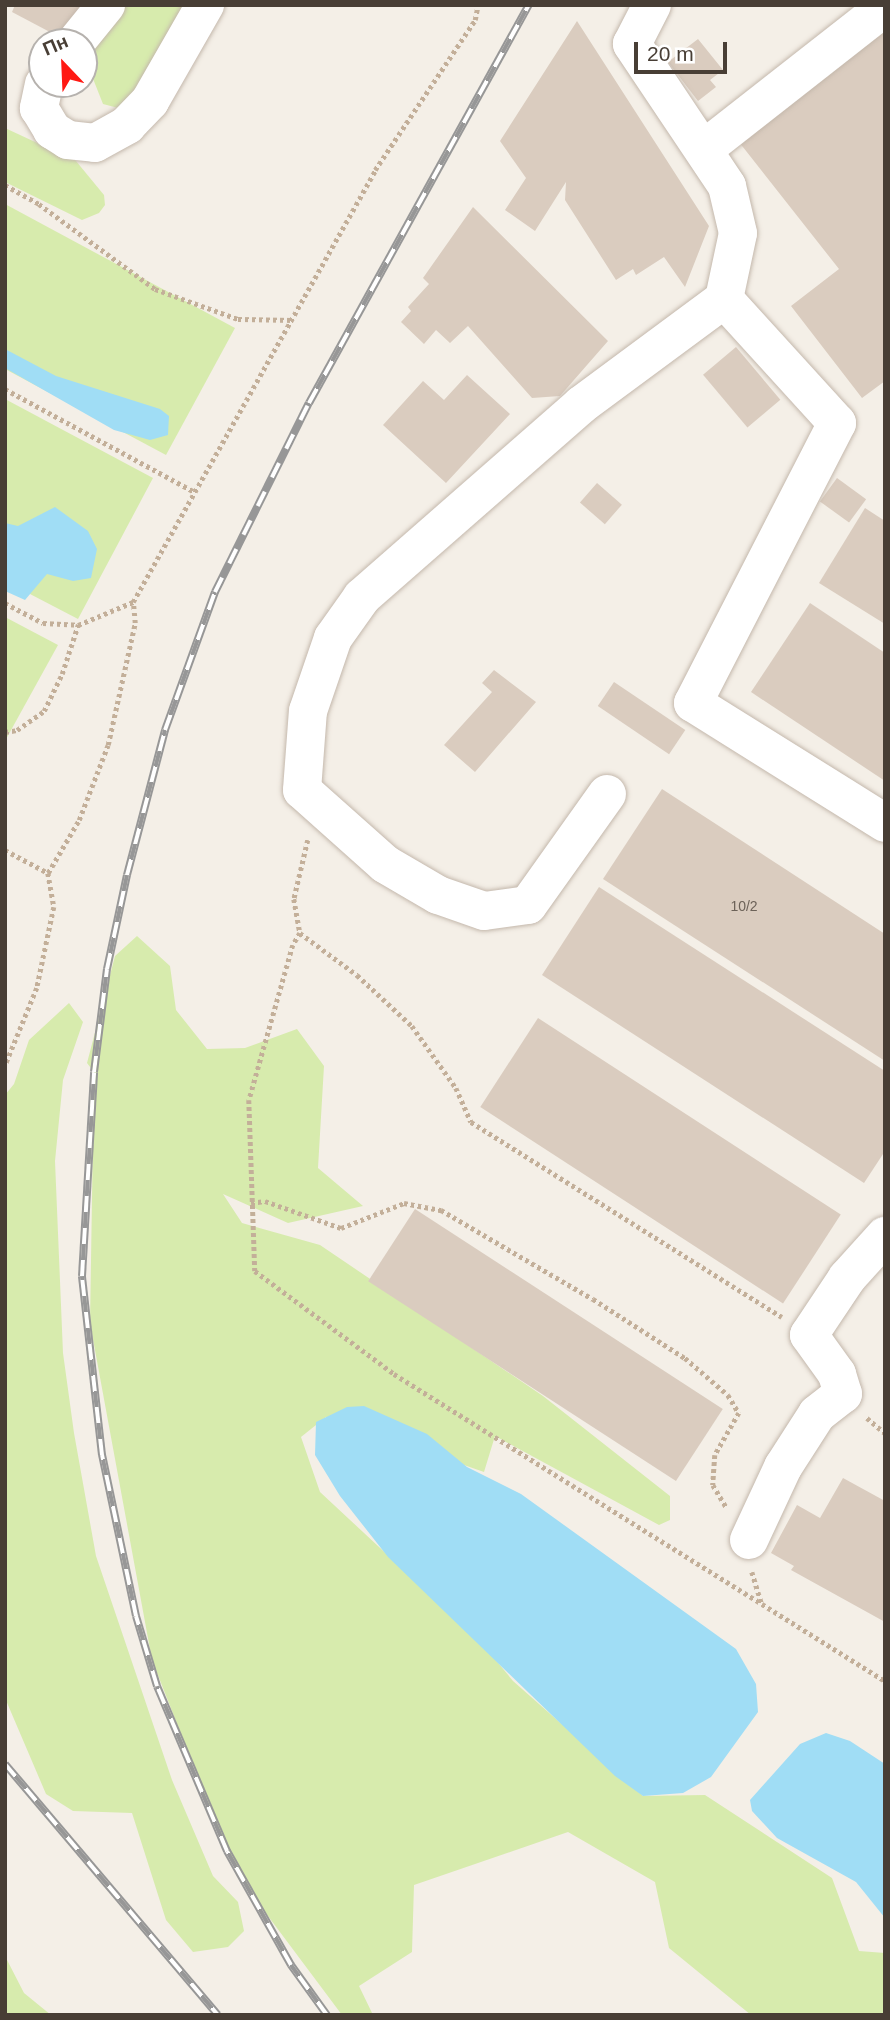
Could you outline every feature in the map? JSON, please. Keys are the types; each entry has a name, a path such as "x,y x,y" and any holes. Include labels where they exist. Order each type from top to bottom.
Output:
{"lane":[{"path":"87,28 106,5"},
{"path":"41,98 39,108 52,130 68,140 95,143 127,125 150,101 205,5"},
{"path":"607,794 528,905 484,911 438,895 386,864 302,790 308,711 333,638 362,597 581,405 724,299 738,233 727,186 704,149 674,112 632,44 652,5"},
{"path":"704,149 885,8"},
{"path":"724,299 837,423 694,703 885,823"},
{"path":"749,1540 797,1446 817,1414 843,1394 837,1374 809,1335 847,1278 885,1236"}],"path":[{"path":"5,1066 37,988 54,907 48,873 79,820 108,745 135,623 133,602 294,320 375,170 475,20 478,5"},
{"path":"5,185 39,204 155,289 238,319 294,320"},
{"path":"5,389 195,492"},
{"path":"5,603 43,623 78,625 133,602"},
{"path":"5,732 17,730 44,711 62,674 78,625"},
{"path":"336,821 304,843 293,899 300,933 293,945 249,1100 255,1271 394,1374 885,1681"},
{"path":"5,850 48,873"},
{"path":"300,933 358,975 412,1026 456,1088 471,1122 809,1335"},
{"path":"251,1203 265,1201 341,1228 404,1203 441,1210 508,1245 685,1358 728,1395 739,1413 715,1455 713,1485 749,1540 752,1573 762,1604"}],"green space":[{"path":"114,5 183,5 171,42 122,109 103,104 98,91 98,32"},
{"path":"5,128 76,161 104,195 105,205 99,213 82,220 5,182"},
{"path":"5,204 235,328 166,455 5,369"},
{"path":"5,399 153,478 78,619 5,581"},
{"path":"5,617 58,645 5,741"},
{"path":"137,936 170,966 176,1010 207,1049 245,1048 297,1029 324,1066 318,1168 363,1206 288,1223 223,1194 242,1223 320,1245 543,1396 670,1496 670,1520 659,1525 495,1436 484,1472 326,1417 301,1437 320,1492 480,1641 513,1681 643,1796 705,1795 832,1878 859,1951 885,1953 885,2015 751,2015 669,1948 655,1882 568,1832 414,1885 412,1952 359,1986 373,2015 342,2015 244,1884 227,1851 152,1660 90,1323 94,1072 87,1063 115,956"},
{"path":"69,1003 83,1022 63,1080 55,1161 63,1353 74,1433 96,1556 172,1780 213,1876 238,1902 244,1931 228,1947 193,1952 166,1920 132,1813 73,1811 46,1794 5,1698 5,1095 14,1084 29,1040"},
{"path":"5,1956 24,1993 51,2015 5,2015"}],"water":[{"path":"5,349 56,376 160,409 169,416 168,435 150,440 114,430 5,368"},
{"path":"55,507 88,531 97,549 91,578 73,581 47,574 25,600 5,591 5,523 18,526"},
{"path":"364,1406 427,1434 467,1467 521,1494 736,1649 756,1684 758,1712 711,1777 683,1793 643,1796 615,1776 388,1557 340,1496 315,1455 316,1422 347,1407"},
{"path":"826,1733 850,1741 885,1764 885,1918 856,1882 777,1838 752,1811 750,1800 800,1744"}],"building":[{"path":"15,5 82,5 71,28 42,28 12,12"},
{"path":"577,21 709,226 685,287 664,257 636,275 633,269 616,280 565,200 566,182 535,231 505,210 526,178 500,141"},
{"path":"885,28 885,381 862,398 791,306 839,269 739,142"},
{"path":"698,39 723,70 710,80 716,87 698,101 668,62"},
{"path":"473,207 608,341 560,396 532,398 468,326 450,343 436,330 424,344 401,322 411,311 408,307 429,284 423,278"},
{"path":"736,347 780,400 747,427 703,375"},
{"path":"467,375 510,414 446,483 383,425 423,381 444,400"},
{"path":"837,478 866,499 849,523 820,501"},
{"path":"597,483 622,505 605,524 580,503"},
{"path":"865,508 885,521 885,624 819,583"},
{"path":"810,603 885,653 885,781 751,692"},
{"path":"494,670 536,702 475,772 444,745 492,692 482,683"},
{"path":"614,682 685,730 669,754 598,706"},
{"path":"662,789 885,934 885,1061 603,879"},
{"path":"599,887 885,1071 885,1151 864,1183 542,975"},
{"path":"538,1018 841,1215 783,1304 480,1107"},
{"path":"415,1209 723,1409 676,1481 368,1281"},
{"path":"843,1478 885,1501 885,1622 791,1570 794,1566 771,1553 797,1505 820,1518"}],"railway":[{"path":"327,2015 291,1965 227,1851 157,1686 136,1616 102,1455 82,1276 94,1072 107,969 127,875 165,730 215,592 309,403 529,5"},
{"path":"5,1764 218,2015"}]}
